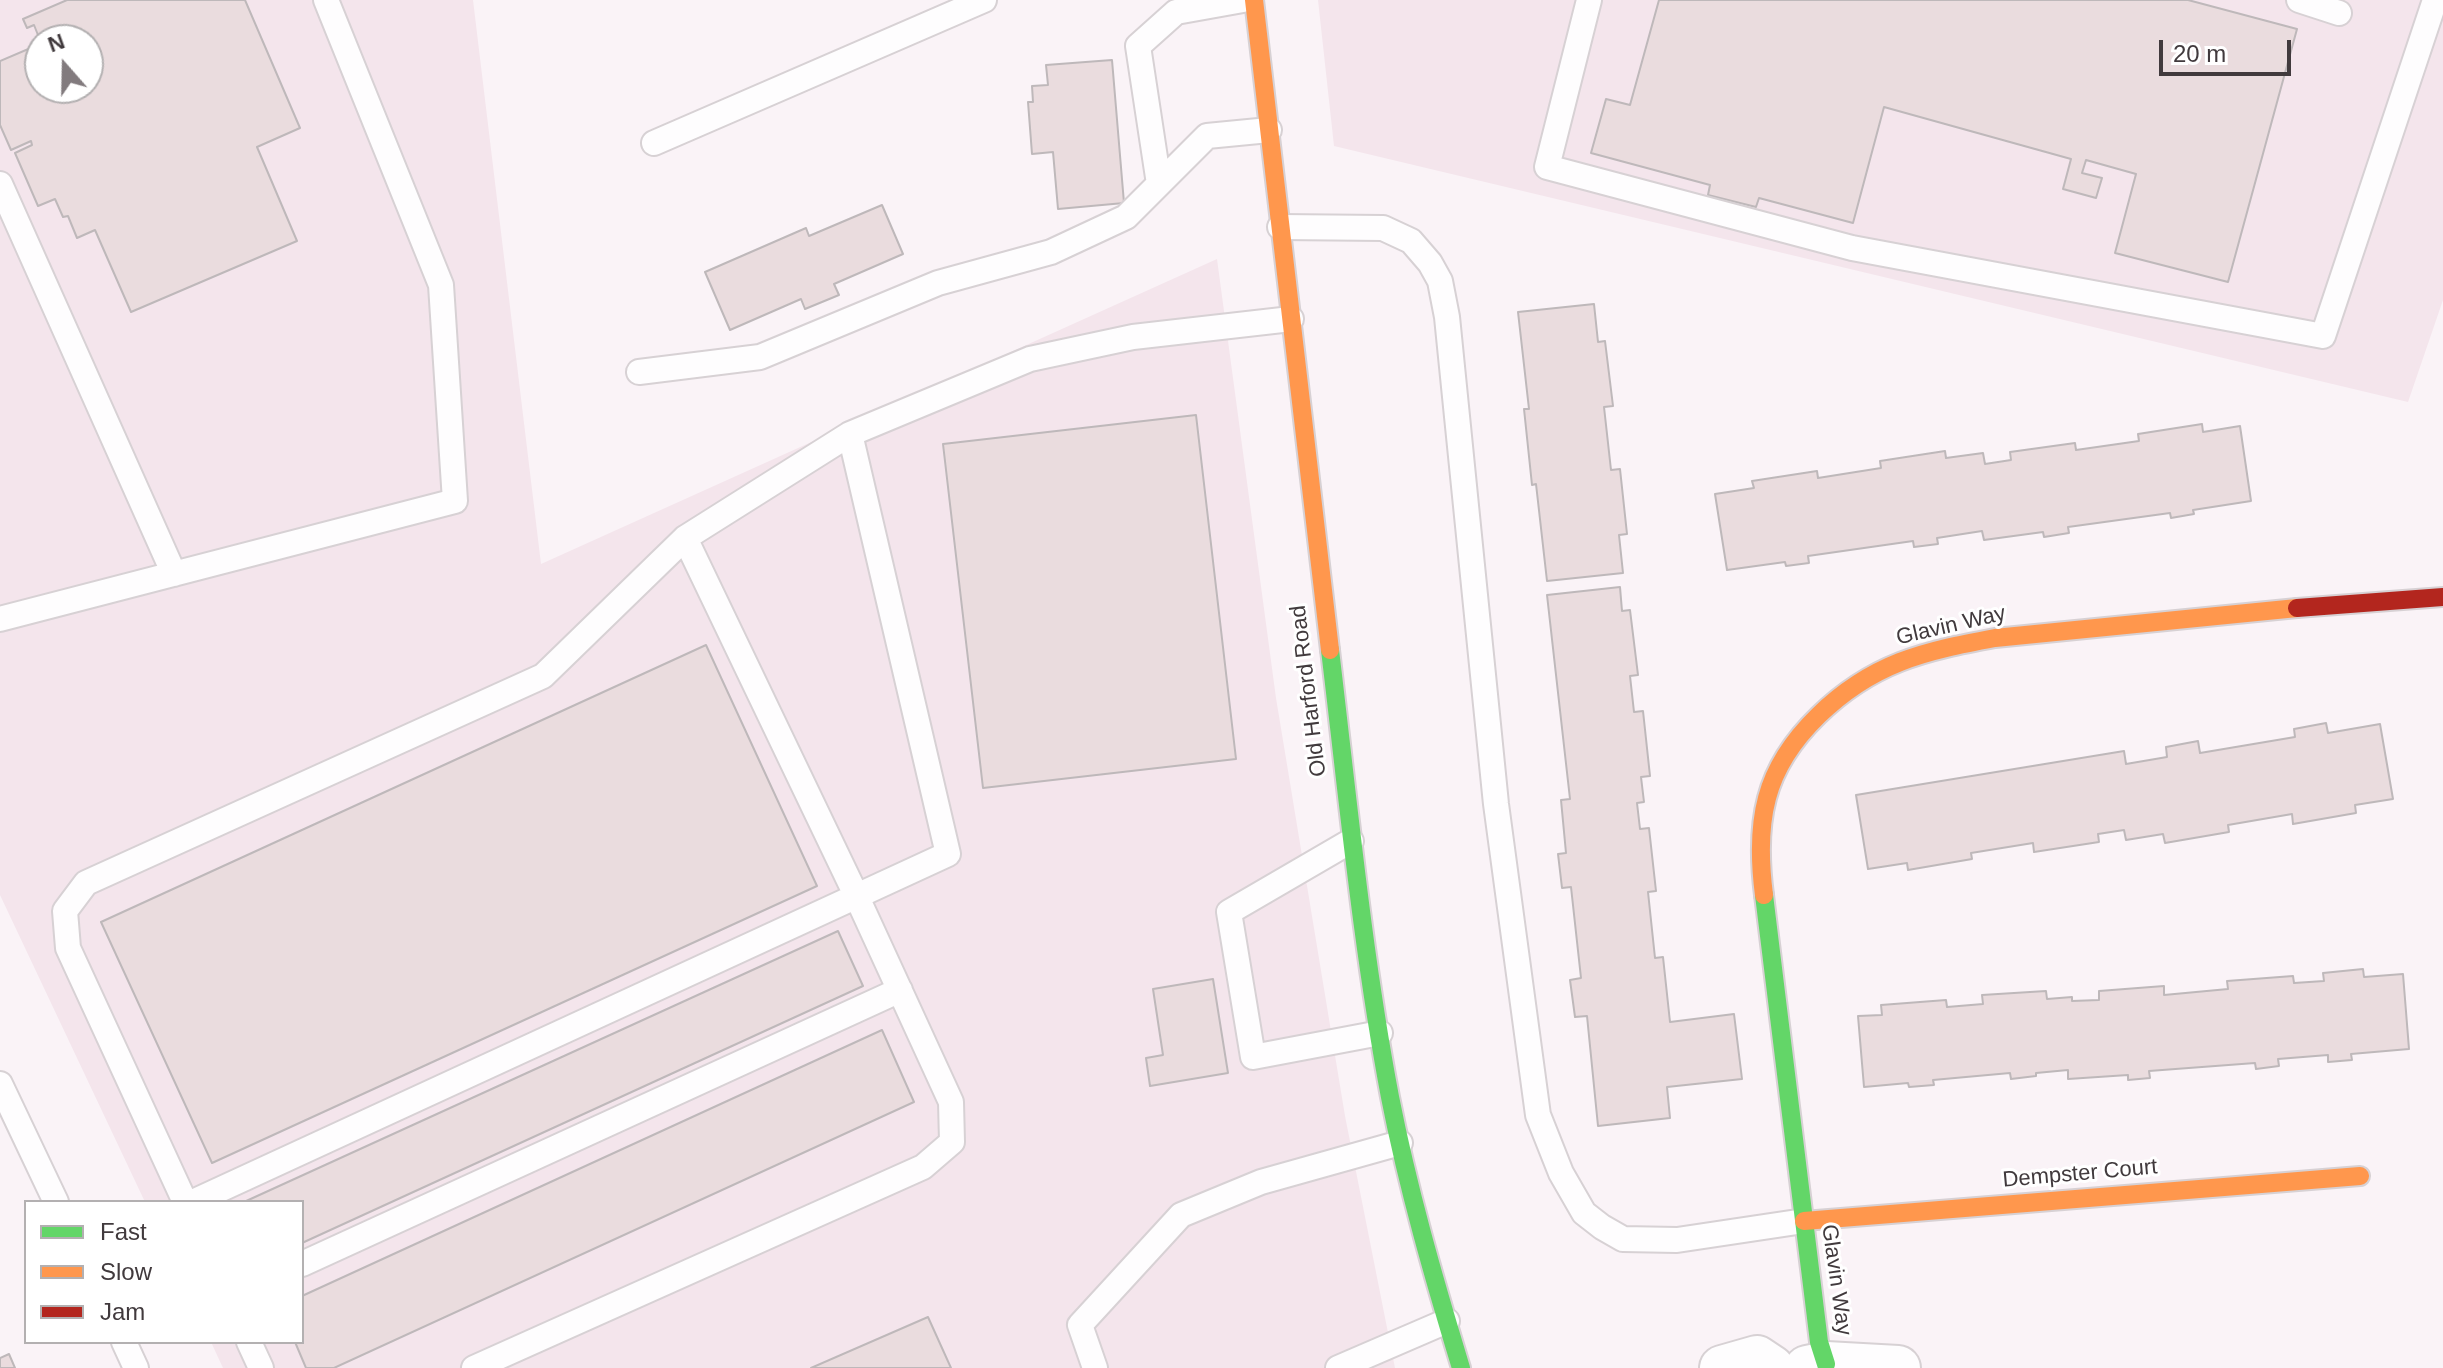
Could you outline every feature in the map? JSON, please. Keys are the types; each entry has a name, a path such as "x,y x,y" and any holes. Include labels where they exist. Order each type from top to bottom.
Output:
{"street":[{"name":"Old Harford Road","path":"1254,0 1351,841 1380,1033 1400,1143 1461,1368"},
{"name":"Glavin Way","path":"1817,1366 1819,1342 1762,878 1765,803 1778,770 1809,722 1869,674 1911,657 2009,636 2324,604 2443,597"},
{"name":"Dempster Court","path":"1804,1221 2360,1176"},
{"path":"1722,1368 1757,1358 1772,1368"},
{"path":"1817,1366 1898,1368"}],"lane":[{"path":"0,619 455,501 441,285 326,0"},
{"path":"654,143 984,0"},
{"path":"1159,184 1138,46 1176,12 1243,0"},
{"path":"1589,0 1547,167 1852,248 2323,336 2435,0"},
{"path":"2299,0 2339,13"},
{"path":"639,372 760,357 938,283 1051,252 1126,217 1207,136 1269,130"},
{"path":"0,184 174,574"},
{"path":"1280,227 1383,228 1411,241 1430,263 1440,281 1447,317 1496,804 1538,1115 1561,1173 1584,1213 1623,1239 1677,1240 1804,1221"},
{"path":"184,1200 68,948 65,911 86,883 543,676 685,538 850,434 1030,359 1133,337 1291,319"},
{"path":"197,1200 948,854 850,434"},
{"path":"474,1368 923,1167 952,1142 951,1102 685,538"},
{"path":"1351,841 1229,912 1253,1057 1380,1033"},
{"path":"304,1263 900,990"},
{"path":"0,1084 55,1200"},
{"path":"1095,1368 1080,1325 1181,1215 1261,1182 1400,1143"},
{"path":"1338,1368 1447,1321"},
{"path":"125,1344 136,1368"},
{"path":"250,1344 261,1368"}],"shaded area":[{"path":"0,0 473,0 541,564 1217,259 1276,698 1345,1116 1395,1368 223,1368 212,1344 304,1344 304,1200 144,1200 0,895"},
{"path":"1318,0 2443,0 2443,300 2408,402 1334,146"}],"building":[{"path":"67,0 245,0 300,128 257,147 297,241 131,312 95,230 77,238 68,216 63,217 55,199 38,206 15,153 32,145 31,141 11,150 0,125 0,61 24,51 24,104 104,104 104,24 25,24 23,19"},
{"path":"1659,0 2188,0 2297,29 2228,282 2115,253 2136,174 2086,160 2082,173 2102,178 2096,198 2063,189 2071,159 1884,107 1853,223 1759,198 1756,207 1708,195 1710,185 1591,153 1606,99 1630,105"},
{"path":"1112,60 1124,203 1058,209 1053,152 1032,154 1028,102 1033,102 1032,86 1048,85 1046,65"},
{"path":"882,205 903,254 834,284 839,295 805,309 801,299 730,330 705,272 806,228 809,236"},
{"path":"1594,304 1598,342 1605,341 1613,406 1604,407 1611,470 1620,469 1627,534 1619,535 1623,573 1547,581 1536,484 1532,485 1524,409 1529,409 1518,312"},
{"path":"1196,415 1236,759 983,788 943,444"},
{"path":"2202,424 2203,432 2240,426 2251,501 2193,510 2194,514 2171,518 2170,513 2068,527 2069,533 2044,537 2043,532 1984,540 1982,531 1937,538 1938,544 1914,547 1913,541 1808,556 1809,563 1786,566 1785,562 1727,570 1715,494 1754,488 1752,481 1817,471 1818,478 1881,468 1880,461 1945,451 1946,458 1983,453 1985,464 2011,460 2010,452 2075,443 2076,450 2139,441 2138,434"},
{"path":"1620,587 1622,611 1630,610 1638,675 1630,676 1634,712 1643,711 1650,776 1641,777 1644,802 1637,803 1640,829 1649,828 1656,891 1648,892 1655,958 1663,957 1670,1022 1734,1014 1742,1079 1667,1087 1670,1118 1598,1126 1587,1016 1575,1017 1570,980 1581,978 1571,887 1562,888 1558,854 1566,853 1561,800 1570,799 1547,595"},
{"path":"706,645 817,886 212,1163 101,922"},
{"path":"2326,723 2328,733 2380,724 2393,799 2355,805 2356,813 2293,824 2292,814 2228,825 2229,832 2165,843 2163,834 2126,840 2124,830 2098,834 2099,842 2034,852 2033,843 1971,853 1972,859 1908,870 1907,863 1868,869 1856,795 2124,751 2126,764 2167,757 2166,747 2198,741 2200,753 2295,737 2294,729"},
{"path":"838,931 863,986 304,1242 304,1200 248,1200"},
{"path":"2363,969 2364,977 2403,974 2409,1049 2351,1054 2352,1060 2328,1062 2328,1055 2278,1059 2279,1066 2256,1069 2255,1063 2149,1071 2150,1078 2128,1080 2128,1075 2068,1079 2068,1070 2011,1079 2010,1073 1933,1080 1934,1085 1909,1087 1908,1083 1864,1087 1858,1016 1882,1015 1881,1005 1946,1000 1947,1007 1983,1004 1982,995 2046,991 2047,999 2072,997 2072,1001 2099,1000 2099,991 2164,986 2164,995 2228,989 2227,981 2293,976 2294,983 2324,981 2323,973"},
{"path":"1213,979 1228,1073 1150,1086 1146,1058 1163,1055 1153,989"},
{"path":"882,1030 914,1102 334,1368 306,1368 296,1344 304,1344 304,1295"},
{"path":"928,1317 951,1368 811,1368"},
{"path":"9,1354 15,1368 0,1368 0,1358"}],"traffic: fast":[{"path":"1330,650 1363,930 1390,1097 1422,1234 1461,1368"},
{"path":"1764,895 1819,1342 1826,1364"}],"traffic: slow":[{"path":"1254,0 1330,650"},
{"path":"1764,895 1761,834 1767,798 1775,776 1801,734 1818,715 1879,672 1923,654 1995,638 2297,608"},
{"path":"1804,1221 2360,1176"}],"traffic: jam":[{"path":"2297,608 2443,597"}]}
